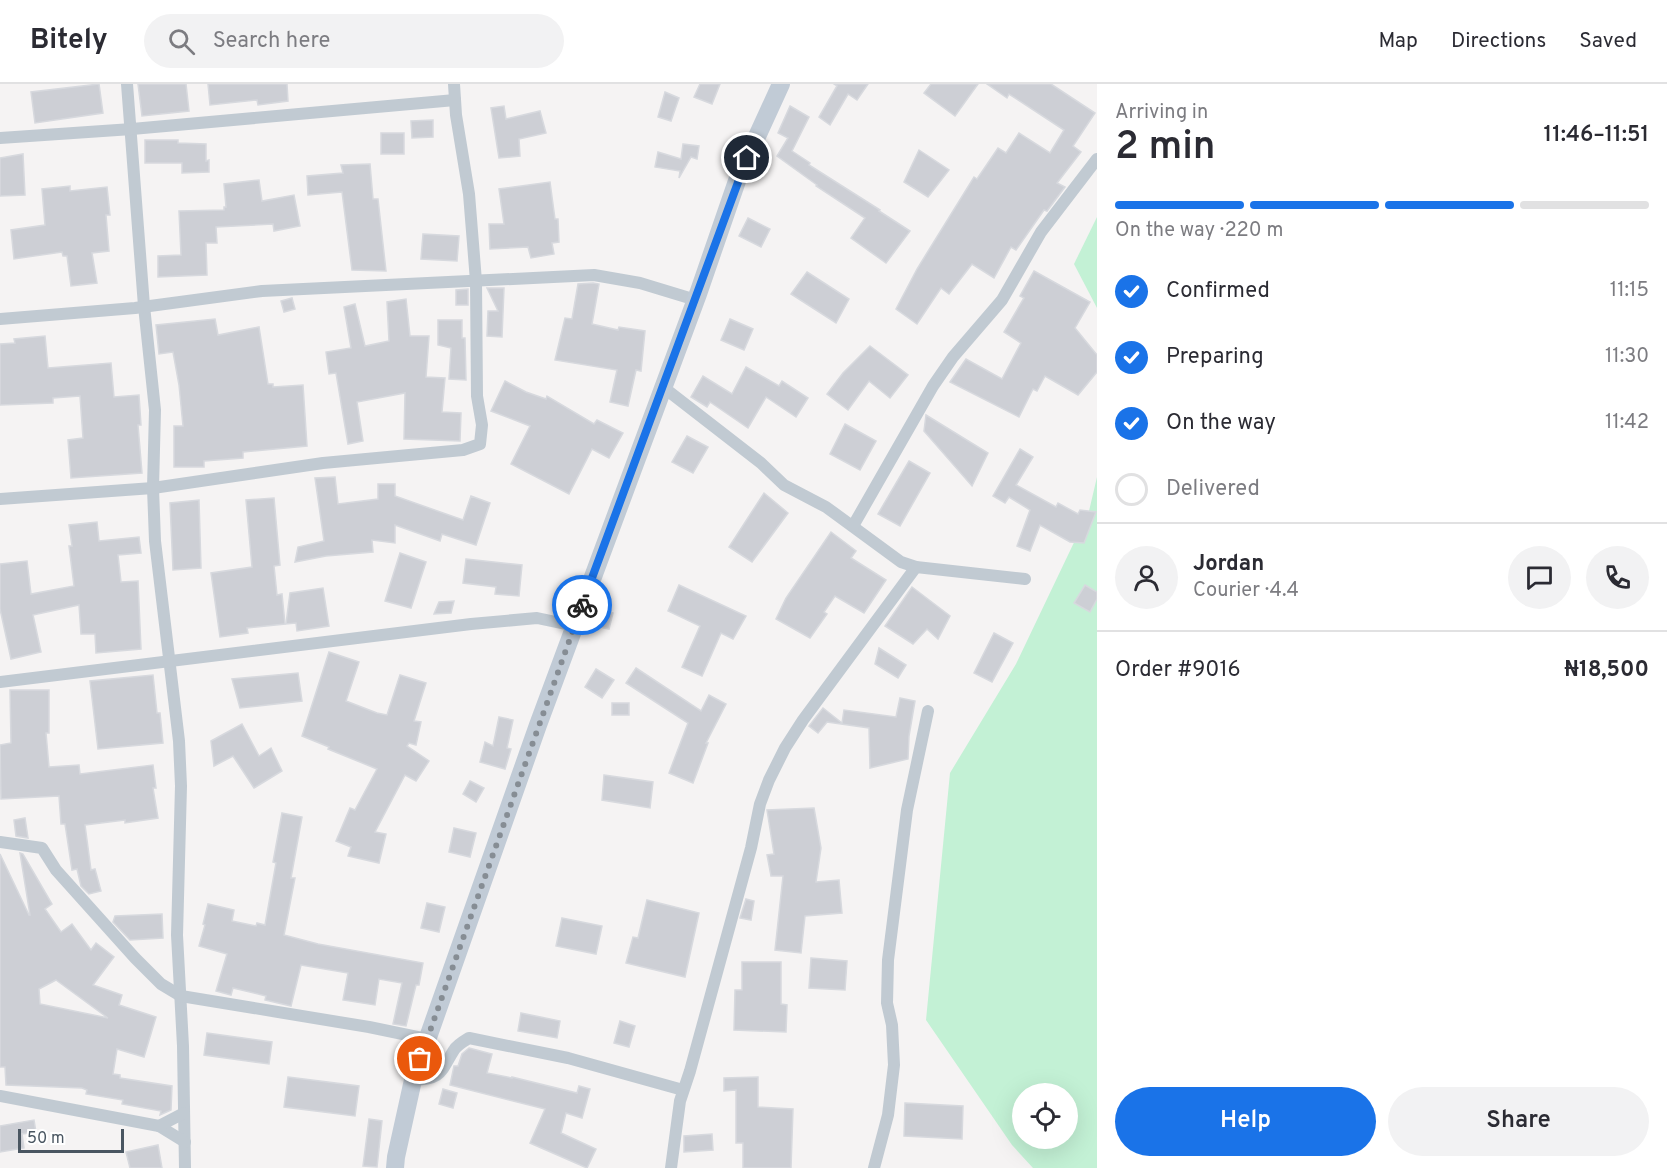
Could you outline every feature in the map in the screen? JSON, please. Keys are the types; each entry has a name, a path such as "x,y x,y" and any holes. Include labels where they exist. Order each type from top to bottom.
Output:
{"street":[{"path":"127,84 144,306 155,410 153,488 155,541 179,741 181,786 177,935 181,996 185,1168"},
{"path":"0,499 153,488 323,463 463,450 480,444 482,425 477,396 476,281 469,194 454,84"},
{"path":"395,1168 413,1080 427,1039 575,626 696,300 738,178 781,84"},
{"path":"0,138 132,129 455,100"},
{"path":"853,526 933,386 953,357 1002,300 1041,232 1097,159"},
{"path":"0,319 144,306 262,291 594,275 640,283 696,300"},
{"path":"663,387 761,464 784,485 826,507 901,562 916,567 1025,579"},
{"path":"671,1168 680,1101 748,859 760,804 769,780 785,748 803,720 916,567"},
{"path":"0,682 408,630 537,618 575,626"},
{"path":"874,1168 888,1115 894,1065 892,1024 887,1003 888,960 907,810 928,711"},
{"path":"0,842 42,848 56,870 135,958 161,984 181,996 369,1027 427,1039"},
{"path":"413,1080 430,1079 444,1070 455,1048 469,1038 568,1058 684,1090"},
{"path":"0,1096 159,1126 185,1142"},
{"path":"159,1126 184,1113"}],"green space":[{"path":"1097,217 1097,308 1074,264"},
{"path":"1097,477 1097,1168 1033,1168 1016,1149 1078,1149 1078,1083 1012,1083 1012,1145 926,1020 950,773 1016,664 1089,511"}],"building":[{"path":"99,84 103,113 35,123 31,92"},
{"path":"138,84 186,84 189,111 142,116"},
{"path":"208,84 287,84 288,101 258,105 257,100 210,105"},
{"path":"700,84 720,84 712,104 694,97"},
{"path":"834,84 868,84 857,100 848,94 830,125 819,117 837,86"},
{"path":"931,84 978,84 955,116 924,93"},
{"path":"987,84 1051,84 1095,113 1073,146 1081,152 1057,183 1065,187 1047,211 1044,210 1016,250 1011,247 994,278 972,264 949,294 941,288 917,324 896,309 917,269 974,177 977,179 998,148 1006,153 1019,133 1050,153 1064,130 1009,94 1007,98"},
{"path":"665,92 679,98 671,121 658,117"},
{"path":"504,106 506,119 540,111 546,133 519,139 520,156 499,158 491,108"},
{"path":"790,106 809,117 792,151 810,163 809,165 910,231 886,263 851,238 865,218 816,186 777,156 788,138 778,133"},
{"path":"433,120 433,137 412,138 411,121"},
{"path":"381,133 404,133 404,154 381,154"},
{"path":"145,140 178,140 178,143 206,144 206,161 209,160 209,172 182,173 182,163 145,163"},
{"path":"683,144 699,146 697,159 691,157 679,178 680,171 655,167 658,152 681,159"},
{"path":"919,150 949,170 928,197 904,182"},
{"path":"23,154 25,195 0,196 0,158"},
{"path":"370,164 373,199 378,199 386,271 352,270 342,192 308,195 307,176 343,173 341,165"},
{"path":"259,180 262,201 294,195 300,226 274,231 273,224 216,227 217,243 206,243 207,275 158,277 158,256 181,255 179,211 224,210 226,207 224,184"},
{"path":"550,182 555,219 558,219 559,242 552,243 554,254 531,258 528,247 490,249 489,224 504,224 499,189"},
{"path":"70,186 70,191 107,187 110,215 106,215 109,251 92,253 97,283 71,286 67,256 63,256 62,252 14,259 11,230 45,225 42,189"},
{"path":"748,218 770,229 761,247 739,236"},
{"path":"423,234 459,236 457,261 421,259"},
{"path":"1034,271 1090,302 1075,328 1097,355 1097,372 1078,395 1045,376 1037,391 1033,389 1019,417 950,382 966,359 1002,379 1021,343 1004,332 1024,298 1020,296"},
{"path":"807,272 849,299 836,323 791,294"},
{"path":"578,284 599,284 592,324 618,330 619,327 645,331 641,371 636,370 628,406 610,402 617,370 555,360 565,318 572,319"},
{"path":"487,288 504,288 502,337 487,336 488,311 498,311"},
{"path":"468,289 468,305 456,305 456,290"},
{"path":"292,298 295,309 284,312 281,301"},
{"path":"406,299 410,336 429,336 426,377 445,378 442,412 461,413 460,441 404,439 405,393 357,402 363,441 348,444 336,373 329,374 326,352 351,348 344,307 355,304 365,346 389,341 387,302"},
{"path":"215,319 218,335 259,327 268,384 273,384 273,387 303,385 307,446 243,452 243,458 204,461 204,467 174,467 174,426 183,426 179,385 173,352 159,354 156,325"},
{"path":"730,319 753,329 744,350 721,340"},
{"path":"438,320 462,320 466,380 449,379 451,348 438,345"},
{"path":"45,336 48,368 111,363 114,397 139,395 141,425 138,425 142,473 71,478 68,440 83,438 80,396 53,398 53,403 0,405 0,344 15,343 14,339"},
{"path":"870,346 908,375 890,398 869,381 848,410 827,394 843,373"},
{"path":"746,367 779,386 782,381 808,398 796,417 766,397 748,428 710,402 707,407 691,397 703,376 732,394"},
{"path":"505,381 526,392 546,399 547,396 594,424 597,420 623,433 609,458 592,449 569,494 511,464 530,426 491,411"},
{"path":"926,415 988,453 972,486 924,431"},
{"path":"845,424 876,441 860,470 830,454"},
{"path":"687,436 708,447 693,473 672,462"},
{"path":"1020,449 1033,457 1016,485 1056,507 1058,503 1078,514 1080,510 1096,512 1084,543 1070,542 1040,525 1030,551 1017,546 1030,510 1009,497 1005,503 993,496"},
{"path":"909,461 930,473 900,526 878,514"},
{"path":"335,477 338,504 378,499 378,484 395,484 395,496 463,520 471,496 490,503 476,545 442,534 440,541 395,525 395,543 372,540 373,552 326,556 295,562 298,547 324,541 315,478"},
{"path":"764,493 788,513 752,562 729,547"},
{"path":"274,498 280,565 274,566 277,595 282,594 285,624 247,628 248,633 220,637 211,573 252,567 246,500"},
{"path":"199,500 201,568 173,570 170,503"},
{"path":"97,522 99,541 139,537 141,553 118,555 121,582 138,581 141,649 96,653 95,634 81,634 79,605 33,615 41,652 11,659 0,609 0,564 27,561 31,594 74,586 69,525"},
{"path":"831,532 856,551 851,558 886,580 864,613 835,596 824,612 827,614 810,638 776,619 786,598"},
{"path":"400,553 426,562 411,608 385,601"},
{"path":"466,559 522,565 519,596 495,594 496,587 463,583"},
{"path":"679,585 746,616 733,639 721,633 702,676 682,667 700,626 668,611"},
{"path":"1085,585 1097,592 1097,599 1090,612 1074,603"},
{"path":"912,587 950,616 938,639 927,629 913,644 885,626"},
{"path":"323,588 329,626 297,631 296,623 286,624 290,593"},
{"path":"454,601 451,613 434,614 439,602"},
{"path":"599,609 613,613 609,629 595,626"},
{"path":"994,633 1013,643 992,682 974,673"},
{"path":"879,648 906,665 898,678 875,664"},
{"path":"329,652 359,662 346,701 377,713 387,715 400,675 426,683 414,721 421,722 416,745 409,743 407,746 429,761 416,781 405,775 375,832 386,834 379,863 348,856 351,847 336,841 350,808 355,810 377,769 302,736"},
{"path":"636,668 701,711 709,695 726,704 706,743 708,743 693,783 669,773 688,723 626,683"},
{"path":"596,669 614,680 602,698 585,687"},
{"path":"298,673 302,701 240,708 232,679"},
{"path":"153,675 163,743 98,749 90,681"},
{"path":"10,690 49,690 49,733 46,733 49,767 79,765 80,774 153,765 156,788 153,788 158,818 125,823 125,820 85,825 91,870 95,869 101,891 89,894 81,886 77,869 72,870 65,824 61,824 59,796 1,799 0,745 11,743"},
{"path":"900,698 915,701 908,759 870,768 869,728 827,722 818,733 809,726 823,708 842,723 844,710 896,717"},
{"path":"612,703 629,703 629,715 612,715"},
{"path":"499,717 513,720 507,748 511,749 505,769 480,762 485,742 493,746"},
{"path":"242,724 259,756 271,748 282,771 254,788 233,756 214,766 211,741"},
{"path":"604,775 653,782 650,808 602,800"},
{"path":"470,781 484,788 476,802 463,794"},
{"path":"814,808 821,848 816,882 839,880 842,913 805,916 801,953 775,950 783,876 771,876 767,855 774,854 767,810"},
{"path":"282,813 302,817 291,878 295,878 284,935 318,944 423,963 419,985 416,985 406,1026 393,1024 402,983 379,979 375,1005 343,1000 348,973 301,965 291,1006 265,1000 266,996 233,988 231,995 216,991 227,954 199,946 208,904 234,910 232,921 256,926 257,923 265,925"},
{"path":"25,818 28,838 16,836 14,820"},
{"path":"454,828 476,833 470,857 449,852"},
{"path":"20,853 23,854 52,904 45,909 61,932 72,924 91,950 96,943 114,957 93,985 122,995 119,1005 156,1017 144,1057 117,1049 113,1074 120,1075 120,1078 172,1086 171,1110 160,1115 161,1111 122,1104 123,1100 86,1094 87,1090 82,1088 6,1085 5,1067 0,1067 0,854 30,915","holes":["56,980 108,1018 40,1004 39,989"]},
{"path":"746,899 754,901 751,920 740,918"},
{"path":"647,900 699,913 685,977 626,963 633,937 638,938"},
{"path":"427,903 445,907 439,932 421,928"},
{"path":"162,914 163,938 130,940 113,922 115,916"},
{"path":"562,918 602,926 596,954 556,946"},
{"path":"811,958 847,961 845,990 809,988"},
{"path":"742,962 781,962 781,1004 787,1005 786,1032 734,1030 735,990 742,990"},
{"path":"521,1013 560,1021 557,1038 518,1031"},
{"path":"620,1021 635,1026 629,1047 614,1043"},
{"path":"207,1033 272,1042 269,1064 204,1055"},
{"path":"469,1048 492,1054 487,1073 577,1093 579,1086 590,1089 582,1118 566,1113 561,1133 596,1149 587,1168 530,1143 545,1109 450,1085 454,1066 458,1066 462,1054"},
{"path":"288,1077 359,1086 355,1116 284,1107"},
{"path":"758,1077 758,1107 793,1109 791,1168 743,1168 743,1143 736,1143 736,1090 724,1091 724,1078"},
{"path":"443,1089 457,1093 453,1108 439,1104"},
{"path":"905,1103 963,1106 962,1139 904,1136"},
{"path":"369,1119 382,1121 377,1167 363,1166"},
{"path":"34,1120 36,1132 22,1134 24,1148 0,1152 0,1126"},
{"path":"712,1134 713,1150 684,1152 684,1136"},
{"path":"158,1145 162,1168 130,1168 126,1152"}],"way so far":[{"path":"420,1059 582,605"}],"route":[{"path":"582,605 747,158"}]}
